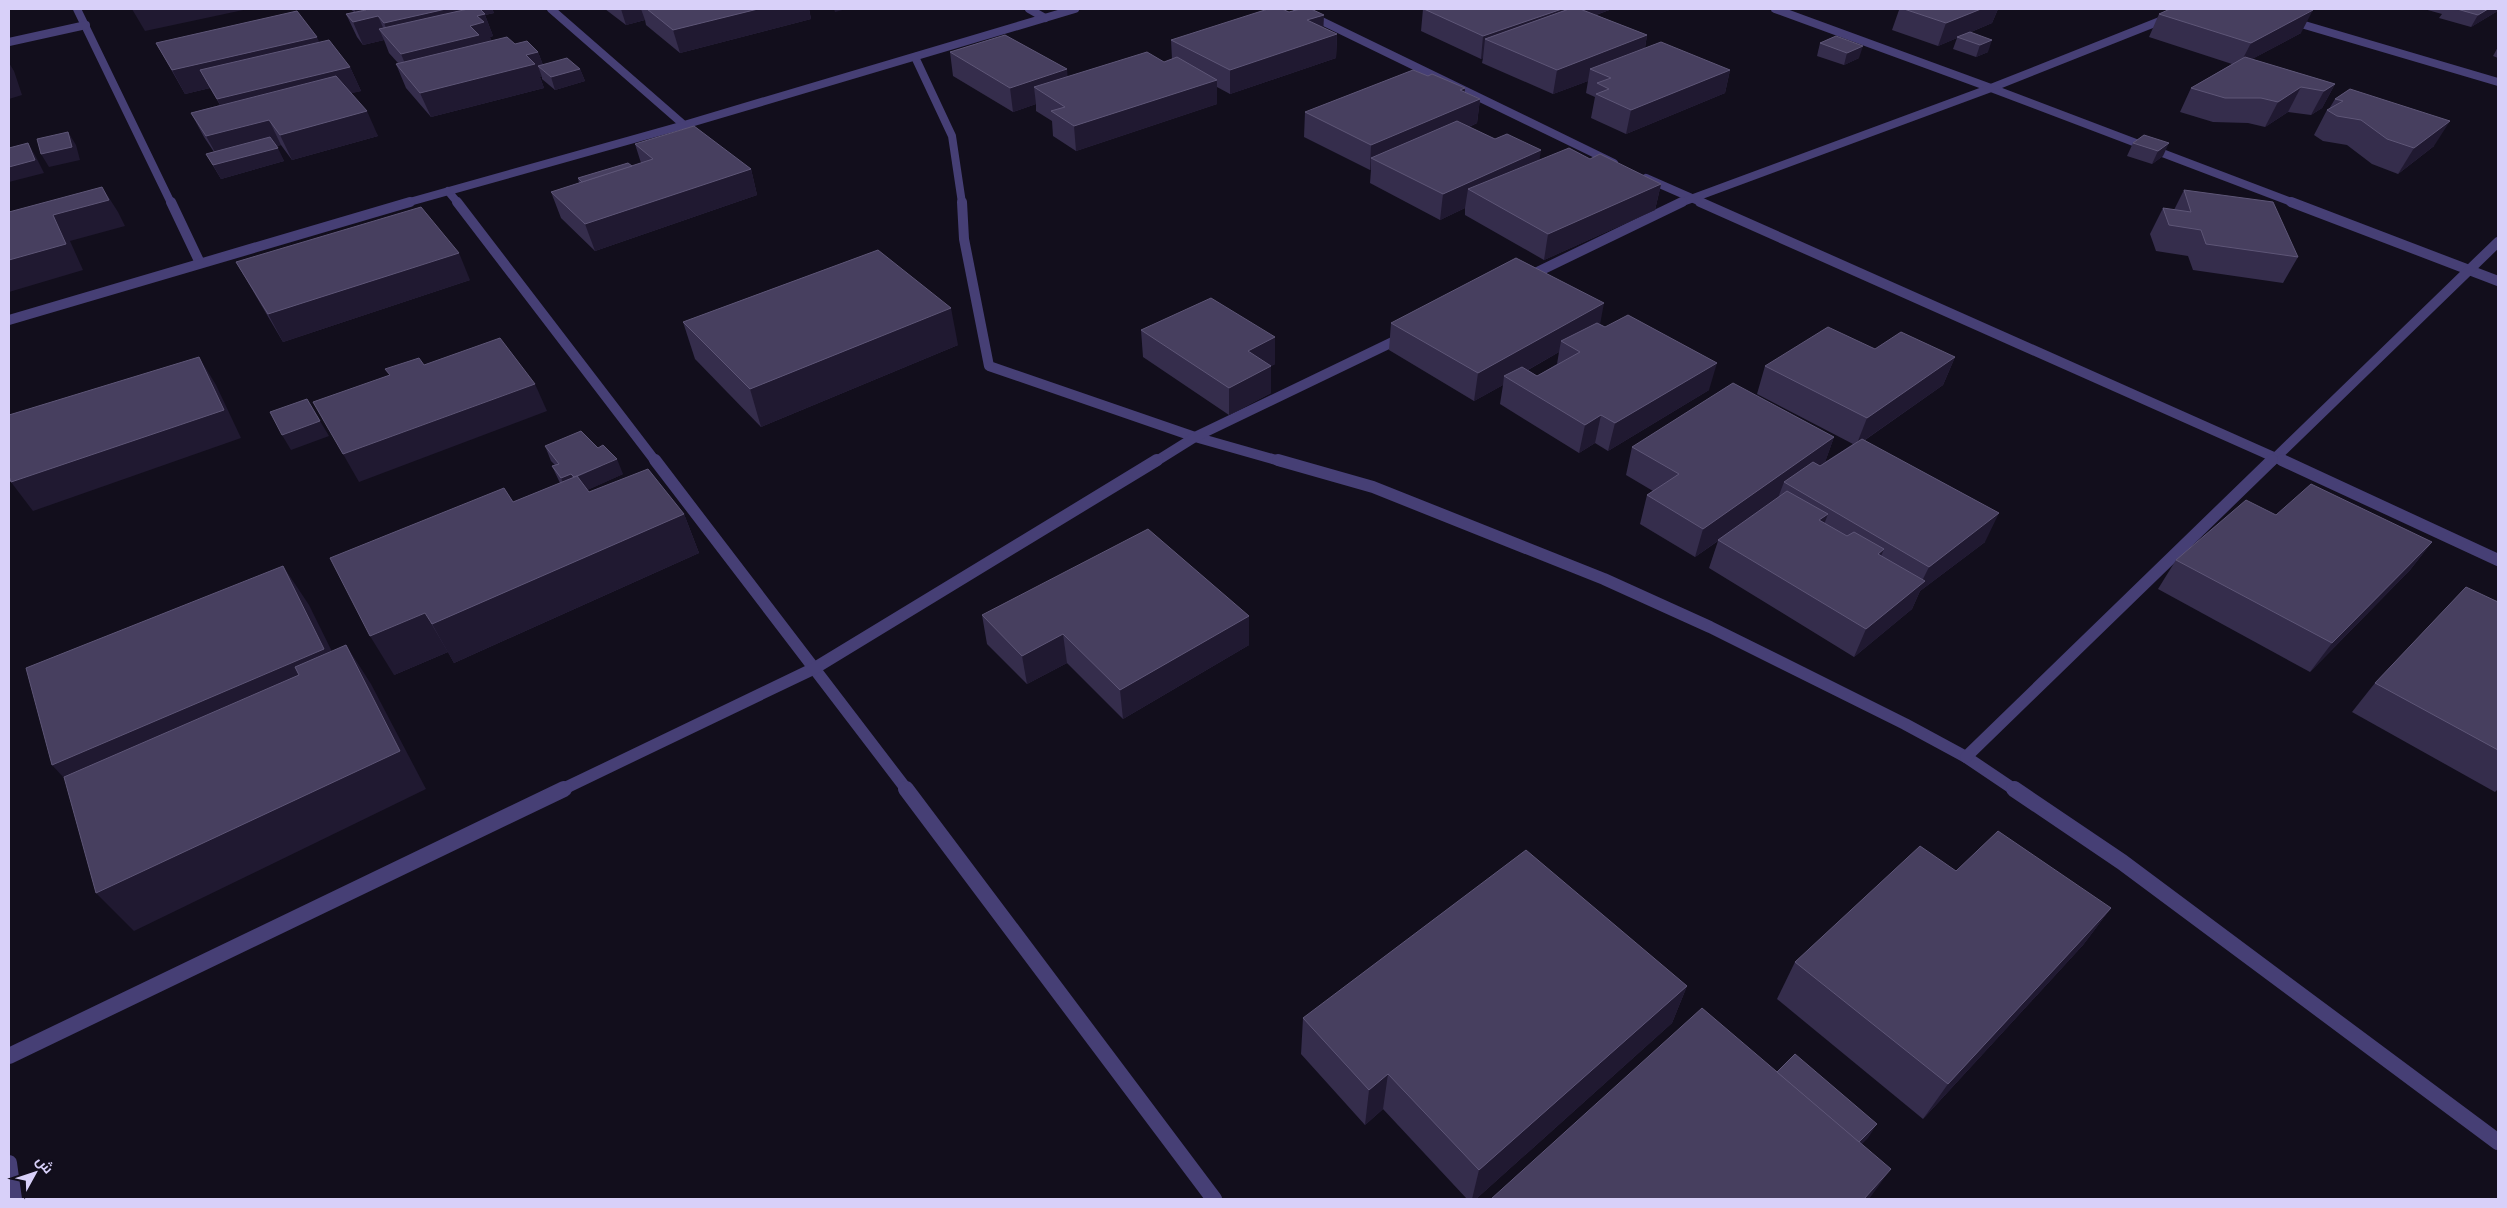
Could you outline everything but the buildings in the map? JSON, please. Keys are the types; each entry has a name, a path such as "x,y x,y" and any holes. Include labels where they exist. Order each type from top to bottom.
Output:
{"street":[{"path":"77,9 200,263"},
{"path":"550,9 684,125"},
{"path":"1029,9 1044,18"},
{"path":"9,320 448,191 915,58 1075,9"},
{"path":"1297,9 1689,199 2277,458 2498,560"},
{"path":"1775,9 1991,88 2498,281"},
{"path":"1518,281 1689,199 1991,88 2190,9"},
{"path":"2279,17 2498,82"},
{"path":"9,42 86,25"},
{"path":"915,58 952,136 962,194 964,239 989,366 1195,437 1373,487 1604,579 1710,627 1966,757 2122,862 2498,1142"},
{"path":"448,191 815,668 1214,1199"},
{"path":"1966,757 2498,242"},
{"path":"9,1056 815,668 1195,437 1420,328"},
{"path":"9,1163 14,1199"}]}
